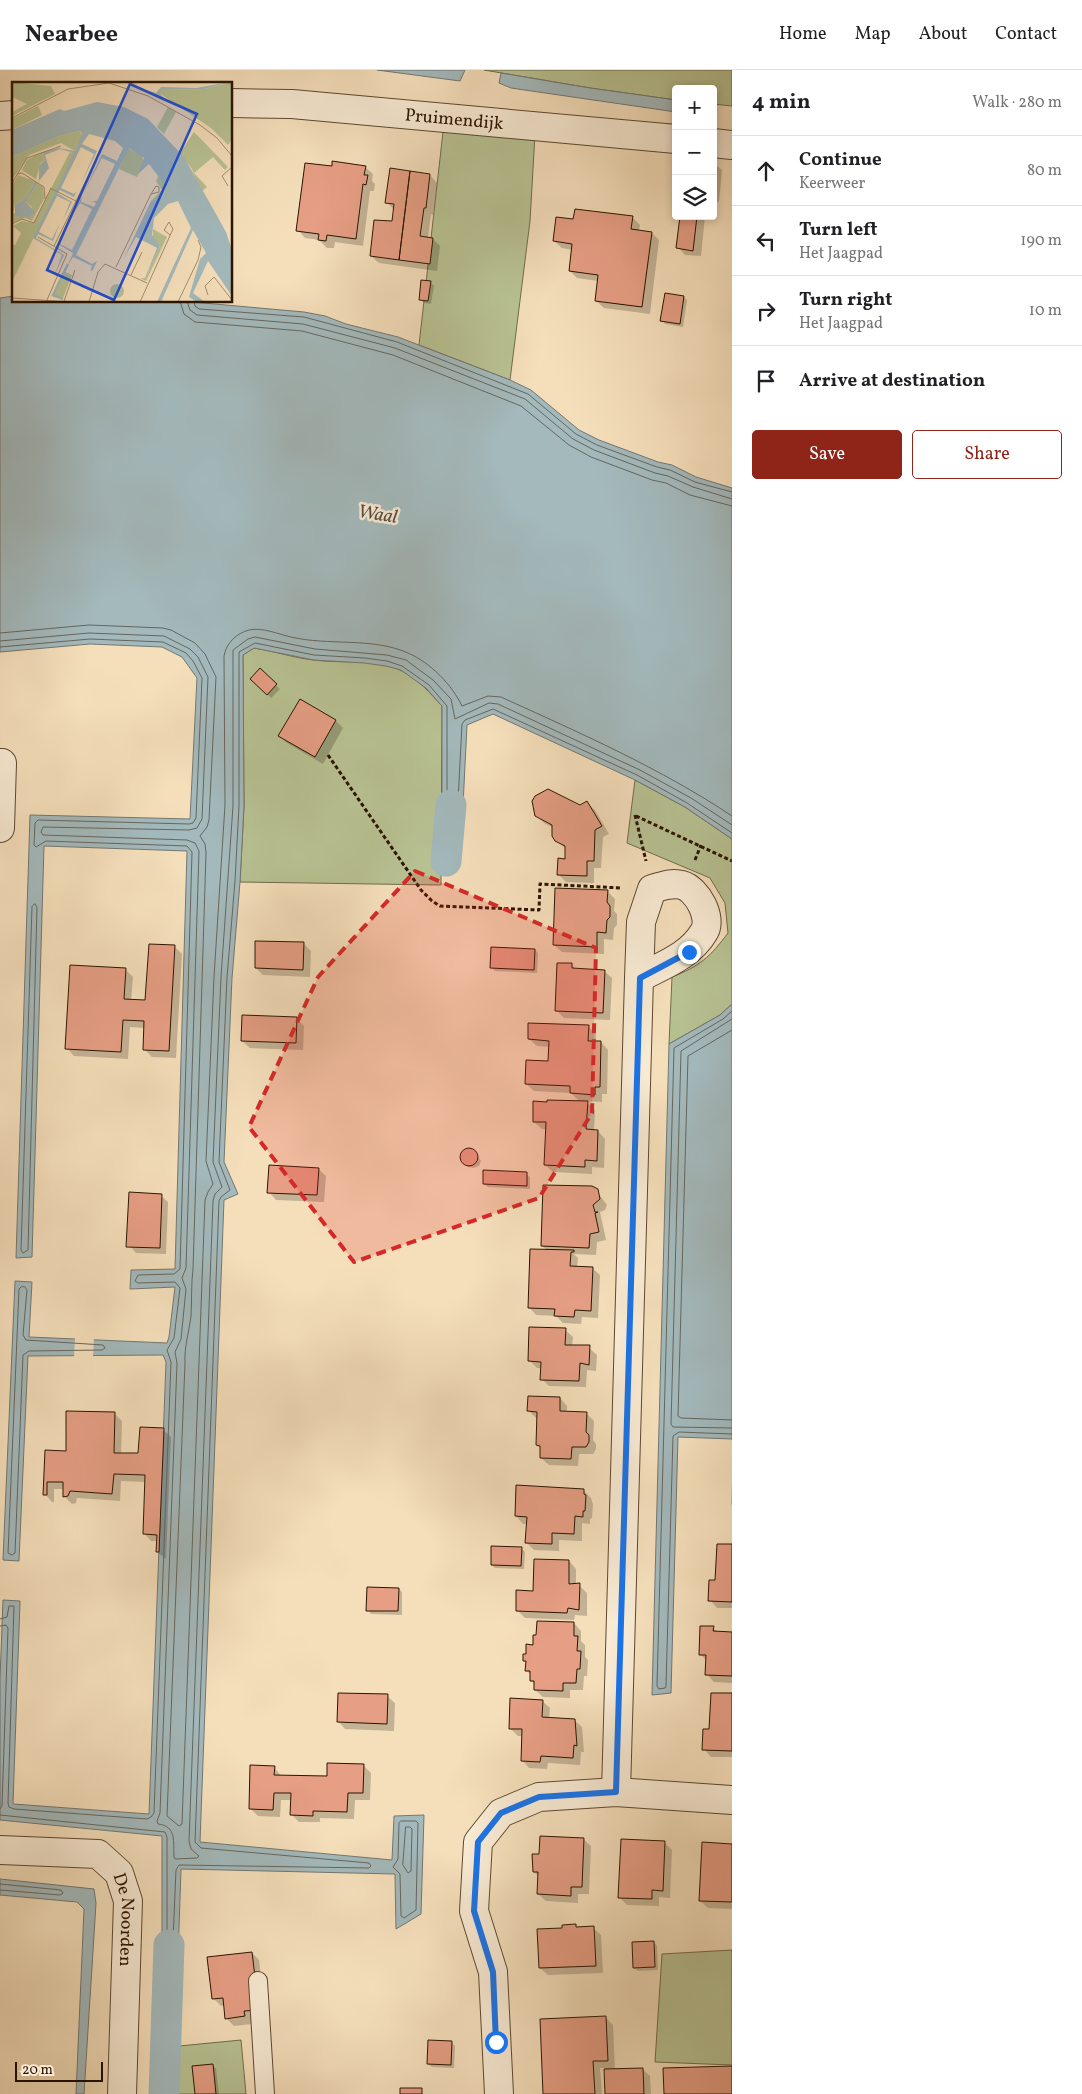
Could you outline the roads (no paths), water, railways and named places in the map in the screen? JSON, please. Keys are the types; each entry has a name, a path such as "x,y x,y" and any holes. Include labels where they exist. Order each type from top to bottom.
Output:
{"street":[{"name":"Pruimendijk","path":"232,103 292,104 672,139"},
{"path":"717,143 732,145"},
{"path":"0,828 2,763"},
{"path":"616,1792 641,922 652,889 671,883 684,885 697,895 705,913 706,930 689,952 640,978"},
{"path":"499,2094 493,1972 474,1911 478,1842 501,1813 539,1797 616,1792 732,1800"},
{"name":"De Noorden","path":"0,1850 98,1854 120,1873 128,1901 122,2094"}],"lane":[{"path":"258,1981 265,2094"}],"water":[{"path":"377,70 465,70 460,81"},
{"path":"501,73 672,99 672,111 511,88 499,83"},
{"name":"Waal","path":"12,296 12,302 192,302 304,312 325,316 346,324 398,337 510,380 531,390 579,430 599,440 658,462 672,465 696,477 732,488 732,839 685,807 635,780 493,714 467,725 461,846 442,849 442,706 426,688 401,670 386,666 314,660 254,648 243,655 244,806 232,978 224,1162 238,1194 224,1200 200,1842 392,1860 394,1816 424,1815 421,1914 396,1929 395,1874 181,1869 177,1987 162,1987 162,1836 0,1820 0,1679 3,1600 20,1601 13,1804 149,1814 166,1362 163,1355 28,1356 19,1561 3,1560 15,1281 32,1282 29,1337 167,1343 169,1337 175,1287 130,1289 131,1270 175,1269 187,851 44,846 32,1257 16,1258 30,815 190,819 197,678 182,657 162,647 90,644 0,652 0,298"},
{"path":"732,1004 732,1439 678,1437 671,1693 652,1695 669,1044 720,1015"},
{"path":"0,1879 94,1889 96,1903 84,2094 76,2094 84,1909 77,1902 0,1895"}],"waterway":[{"path":"446,861 451,805"},
{"path":"164,2094 169,1945"}]}
